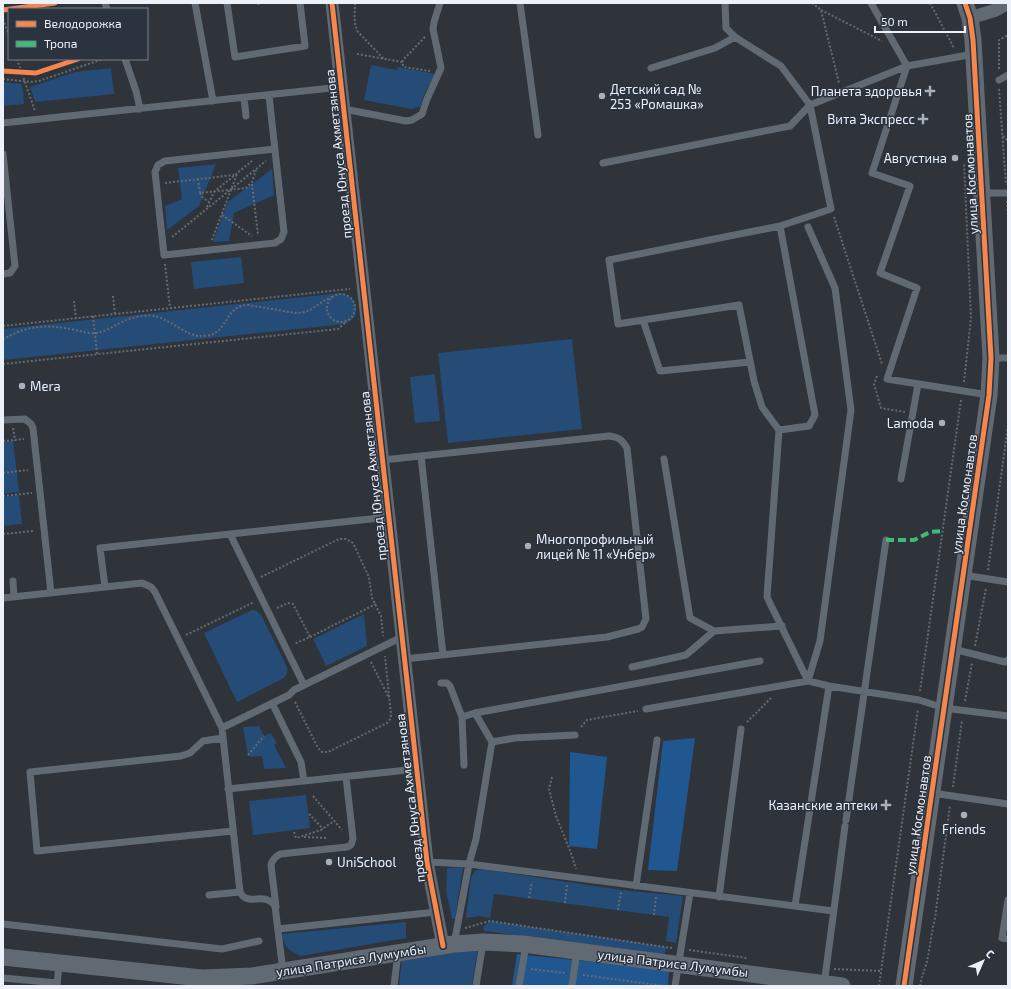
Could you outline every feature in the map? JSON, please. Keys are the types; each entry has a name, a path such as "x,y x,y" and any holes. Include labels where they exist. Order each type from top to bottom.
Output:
{"street":[{"name":"проезд Юнуса Ахметзянова","path":"332,3 427,862 436,912 448,945"},
{"path":"968,11 996,10 1008,3"},
{"name":"улица Космонавтов","path":"904,986 989,395 991,358 983,193 974,54 968,11"},
{"name":"улица Патриса Лумумбы","path":"3,957 201,982 283,972 448,945 483,942 577,951 677,956 824,979 842,986"}],"lane":[{"path":"195,3 214,101"},
{"path":"228,3 235,57 305,46 300,3"},
{"path":"344,109 406,121 411,120 424,112 427,98 442,66 433,29 440,3"},
{"path":"520,3 538,135"},
{"path":"725,3 726,28 735,37 781,66 810,105 831,209 780,226 609,260 618,324 739,305 750,362 762,407 779,430 767,597 808,681"},
{"path":"871,3 906,66 872,173 910,186 880,273 917,288 886,379 989,395"},
{"path":"651,68 715,48 735,37"},
{"path":"603,163 790,126 810,105 906,66 974,54"},
{"path":"124,60 136,91 140,109"},
{"path":"999,80 1008,75"},
{"path":"3,123 341,87"},
{"path":"269,95 284,232 281,239 278,242 164,255 155,172 158,165 165,161 266,150 275,151"},
{"path":"244,98 246,116"},
{"path":"3,154 4,176 15,266 10,273 3,274"},
{"path":"983,193 1007,193"},
{"path":"779,430 809,426 815,415 780,226"},
{"path":"808,227 835,288 851,410 820,640 808,681"},
{"path":"643,320 660,371 750,362"},
{"path":"991,358 1008,358"},
{"path":"901,479 918,384"},
{"path":"3,420 22,418 28,421 33,428 50,593"},
{"path":"383,460 616,436 622,440 627,448 646,619 642,627 638,630 612,636 404,659"},
{"path":"421,456 443,655"},
{"path":"664,459 690,618 714,631 782,626"},
{"path":"105,587 100,548 389,517"},
{"path":"230,534 304,685"},
{"path":"824,979 886,540"},
{"path":"963,575 1008,582"},
{"path":"13,581 14,597"},
{"path":"3,598 142,583 155,592 222,728 240,892 242,896 248,900 268,899 273,904 276,911"},
{"path":"632,667 686,655 714,631"},
{"path":"222,728 291,693 294,690 402,637"},
{"path":"953,649 1005,662 1008,660"},
{"path":"462,716 475,712 760,661"},
{"path":"646,710 808,681 829,686 919,700 944,708 1008,716"},
{"path":"441,683 447,683 450,686 462,716 464,765"},
{"path":"795,906 829,686"},
{"path":"272,703 302,765 304,781"},
{"path":"448,945 476,839 492,742 475,712"},
{"path":"719,897 741,729"},
{"path":"492,742 515,738 575,735"},
{"path":"223,738 203,741 190,753 181,756 30,772 37,851 233,830"},
{"path":"636,886 657,740"},
{"path":"228,789 417,769"},
{"path":"283,972 272,865 275,858 280,854 347,847 352,842 346,777"},
{"path":"932,792 1008,804"},
{"path":"427,862 469,864 833,911"},
{"path":"209,895 240,892"},
{"path":"675,986 677,956 690,893"},
{"path":"1008,900 1002,938 1008,939"},
{"path":"278,929 436,912"},
{"path":"3,924 222,949 259,941"},
{"path":"476,986 483,942"},
{"path":"520,986 526,945"},
{"path":"572,986 577,951"},
{"path":"394,986 398,953"},
{"path":"3,978 57,985 59,964"}],"path":[{"path":"355,3 354,21 356,29 384,59"},
{"path":"812,3 821,10 897,49"},
{"path":"930,3 952,42 957,57"},
{"path":"821,10 842,92"},
{"path":"3,19 8,33"},
{"path":"402,62 433,29"},
{"path":"1008,35 999,40 999,80 1006,167 1008,216"},
{"path":"357,54 402,62"},
{"path":"17,60 19,72 32,103"},
{"path":"3,80 39,81 100,60"},
{"path":"402,62 404,67 440,73"},
{"path":"19,72 28,73"},
{"path":"1003,135 1008,141"},
{"path":"206,209 214,192 266,150"},
{"path":"163,244 231,190 275,151"},
{"path":"879,986 963,391 971,318 964,163"},
{"path":"256,169 252,182 259,243"},
{"path":"208,250 238,173"},
{"path":"156,184 235,175"},
{"path":"198,179 200,193 202,197 209,202"},
{"path":"200,193 245,188 252,182"},
{"path":"831,209 886,379"},
{"path":"222,215 259,243"},
{"path":"164,255 170,308"},
{"path":"3,326 350,289"},
{"path":"3,340 18,331 42,326 61,327 95,333 106,330 126,320 146,316 166,320 196,336 212,335 220,328 234,310 241,306 249,305 295,314 311,310 322,302 336,295 343,294 353,300 355,306 354,314 338,329 3,364"},
{"path":"113,296 115,314"},
{"path":"332,297 327,304 327,313 337,322 346,322"},
{"path":"74,300 76,318"},
{"path":"93,316 97,354"},
{"path":"881,363 874,384 881,408 913,413"},
{"path":"12,419 15,440"},
{"path":"3,441 34,438"},
{"path":"3,473 37,470"},
{"path":"3,496 40,492"},
{"path":"3,534 44,530"},
{"path":"253,581 339,539 346,539 353,543 368,574 372,598 381,616 391,717 387,723 325,752 320,751 291,693"},
{"path":"185,636 262,598"},
{"path":"269,612 286,603 292,603 295,606 310,637"},
{"path":"286,648 376,604"},
{"path":"367,654 390,699"},
{"path":"741,729 784,685"},
{"path":"575,735 586,720 646,710"},
{"path":"248,755 264,736"},
{"path":"552,777 549,789 556,816 579,878"},
{"path":"313,796 352,842"},
{"path":"309,814 323,829"},
{"path":"300,837 323,829 334,821"},
{"path":"294,832 296,838 331,839"},
{"path":"529,898 533,872"},
{"path":"565,903 568,877"},
{"path":"618,910 622,884"},
{"path":"654,915 658,888"},
{"path":"465,928 490,921 677,956"},
{"path":"688,950 750,958"},
{"path":"522,968 664,986"},
{"path":"824,979 881,971"}],"shaded area":[{"path":"371,65 397,70 398,67 435,74 425,92 421,106 412,109 364,100"},
{"path":"111,68 114,94 35,102 30,87 75,72"},
{"path":"3,82 21,84 24,104 3,106"},
{"path":"216,164 199,206 167,230 165,206 182,199 178,168"},
{"path":"272,169 274,195 234,213 229,241 213,242 228,202"},
{"path":"241,257 244,283 194,289 191,262"},
{"path":"341,293 352,298 356,307 354,317 345,324 3,360 3,329"},
{"path":"572,339 582,429 448,443 438,353"},
{"path":"435,374 440,421 415,423 410,377"},
{"path":"13,441 19,492 3,494 3,442"},
{"path":"19,495 22,524 3,526 3,497"},
{"path":"252,610 257,611 261,615 287,667 287,672 285,677 282,679 237,702 204,633"},
{"path":"364,614 367,646 326,666 313,639"},
{"path":"259,726 264,736 271,733 277,743 274,745 286,768 264,769 262,756 251,757 248,755 243,727"},
{"path":"695,738 677,871 648,870 663,741"},
{"path":"570,752 607,757 597,849 569,846"},
{"path":"306,795 310,828 253,835 249,801"},
{"path":"463,867 455,919 452,919 446,891 447,868"},
{"path":"482,869 621,890 683,896 676,943 666,941 669,917 494,894 490,918 479,916 466,918 471,877 475,871"},
{"path":"490,921 667,947 664,955 484,931 483,927"},
{"path":"406,922 406,938 301,956 286,946 282,934"},
{"path":"478,947 472,986 399,986 402,958"},
{"path":"517,954 669,970 668,986 512,986"}],"marked path":[{"path":"886,540 914,540 930,532 943,531"}],"cycle path":[{"path":"18,8 55,3"},
{"path":"332,3 427,862 443,946"},
{"path":"904,986 989,395 991,358 973,40 970,18 965,3"},
{"path":"3,10 8,9"},
{"path":"3,71 36,73 75,60"}],"place":[{"name":"Планета здоровья","path":"930,91"},
{"name":"Детский сад № 253 «Ромашка»","path":"602,96"},
{"name":"Вита Экспресс","path":"923,119"},
{"name":"Августина","path":"955,158"},
{"name":"Mera","path":"22,386"},
{"name":"Lamoda","path":"942,423"},
{"name":"Многопрофильный лицей № 11 «Унбер»","path":"528,546"},
{"name":"Казанские аптеки","path":"886,805"},
{"name":"Friends","path":"964,815"},
{"name":"UniSchool","path":"329,862"}]}
